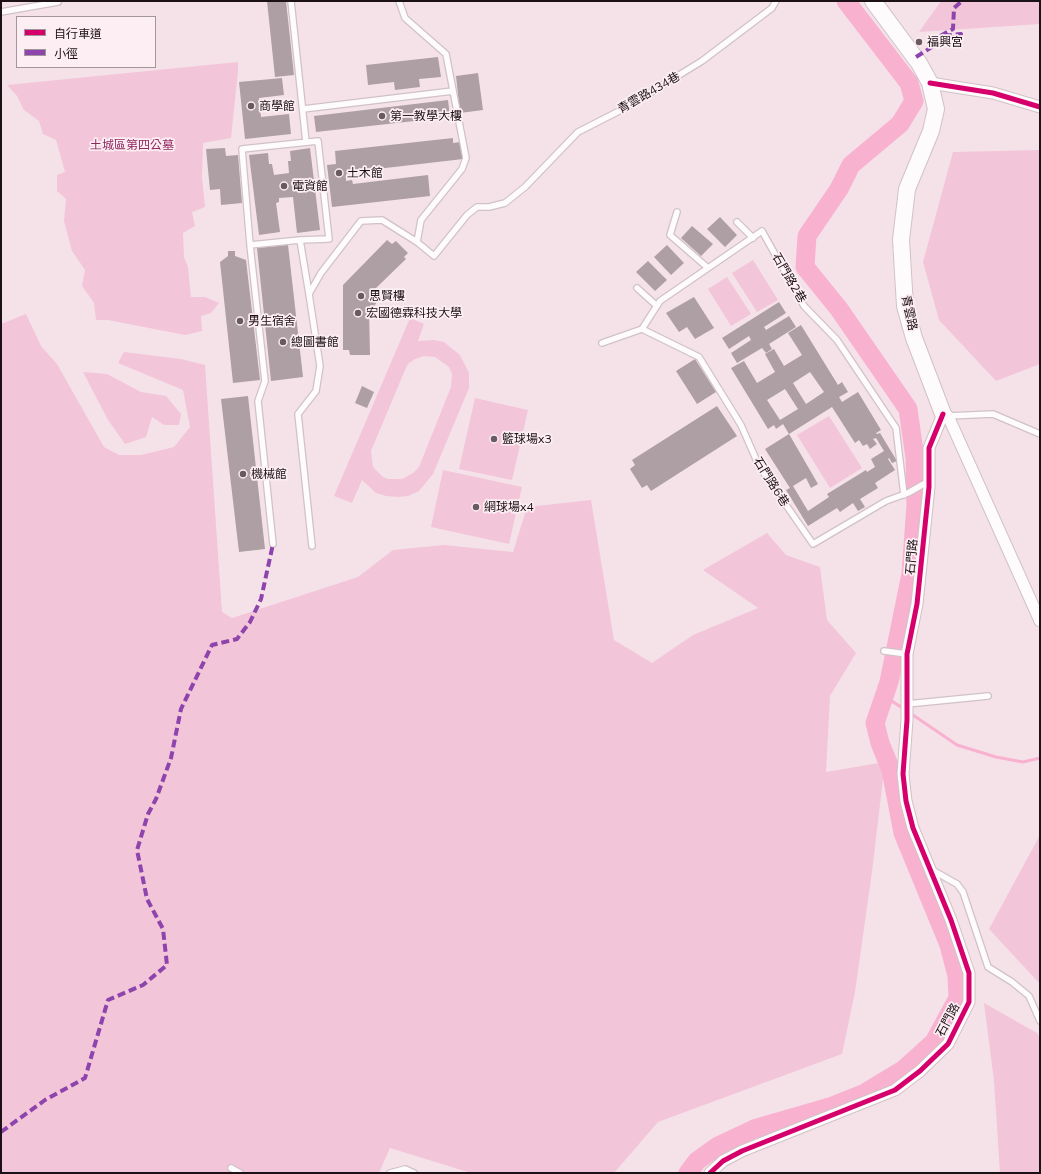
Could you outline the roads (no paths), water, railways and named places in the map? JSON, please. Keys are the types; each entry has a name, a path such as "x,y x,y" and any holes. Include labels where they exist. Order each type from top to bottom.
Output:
{"street":[{"name":"青雲路","path":"873,1 916,57 930,83 936,109 931,131 907,189 901,240 905,306 914,338 945,415 1040,621"},
{"path":"930,83 993,93 1040,107"},
{"name":"石門路","path":"710,1173 723,1162 742,1151 895,1090 920,1071 948,1044 969,1002 969,973 951,920 913,828 906,801 903,774 908,704 907,654 917,604 928,481 929,448 945,415"}],"lane":[{"path":"291,1 306,142"},
{"path":"309,294 321,273 361,222 382,220 417,242 420,220 462,169 466,158 446,54 405,18 399,1"},
{"name":"青雲路434巷","path":"417,242 434,256 467,215 477,207 489,207 505,203 526,187 578,132 626,107 702,61 772,8 776,1"},
{"path":"1,12 58,2"},
{"path":"303,109 453,92"},
{"path":"250,245 329,238 318,141 242,149 250,245 266,382 258,401 273,544"},
{"path":"677,212 670,235 708,268"},
{"path":"602,343 642,329 660,301 753,238 737,222"},
{"name":"石門路2巷","path":"753,238 762,231 804,306 837,340 896,428 906,494"},
{"path":"300,240 320,366 316,391 298,414 312,546"},
{"path":"637,288 657,306"},
{"name":"石門路6巷","path":"642,329 699,357 741,425 759,466 813,544 886,501 906,494"},
{"path":"945,415 993,414 1040,434"},
{"path":"906,494 928,481"},
{"path":"884,651 907,654"},
{"path":"908,704 988,696"},
{"path":"930,869 957,884 963,892 988,967 1012,982 1029,996 1040,1021"},
{"path":"231,1168 240,1173"},
{"path":"390,1173 405,1170 414,1173"}],"waterway":[{"path":"688,1173 697,1161 718,1146 754,1129 830,1107 865,1093 903,1070 934,1042 958,998 957,976 949,945 903,833 891,770 880,743 875,723 889,682 911,574 916,505 915,458 908,409 839,309 805,267 807,236 839,189 851,165 900,124 914,101 909,83 846,1"},
{"path":"884,696 904,709"},
{"path":"910,713 957,745 996,757 1023,762 1040,758"}],"place":[{"name":"福興宮","path":"919,42"},
{"name":"商學館","path":"251,106"},
{"name":"第一教學大樓","path":"382,116"},
{"name":"土木館","path":"339,173"},
{"name":"電資館","path":"284,186"},
{"name":"思賢樓","path":"361,296"},
{"name":"宏國德霖科技大學","path":"358,313"},
{"name":"男生宿舍","path":"240,321"},
{"name":"總圖書館","path":"283,342"},
{"name":"籃球場x3","path":"494,439"},
{"name":"機械館","path":"243,474"},
{"name":"網球場x4","path":"476,507"}],"park label":[{"name":"土城區第四公墓","path":"132,145"}]}
